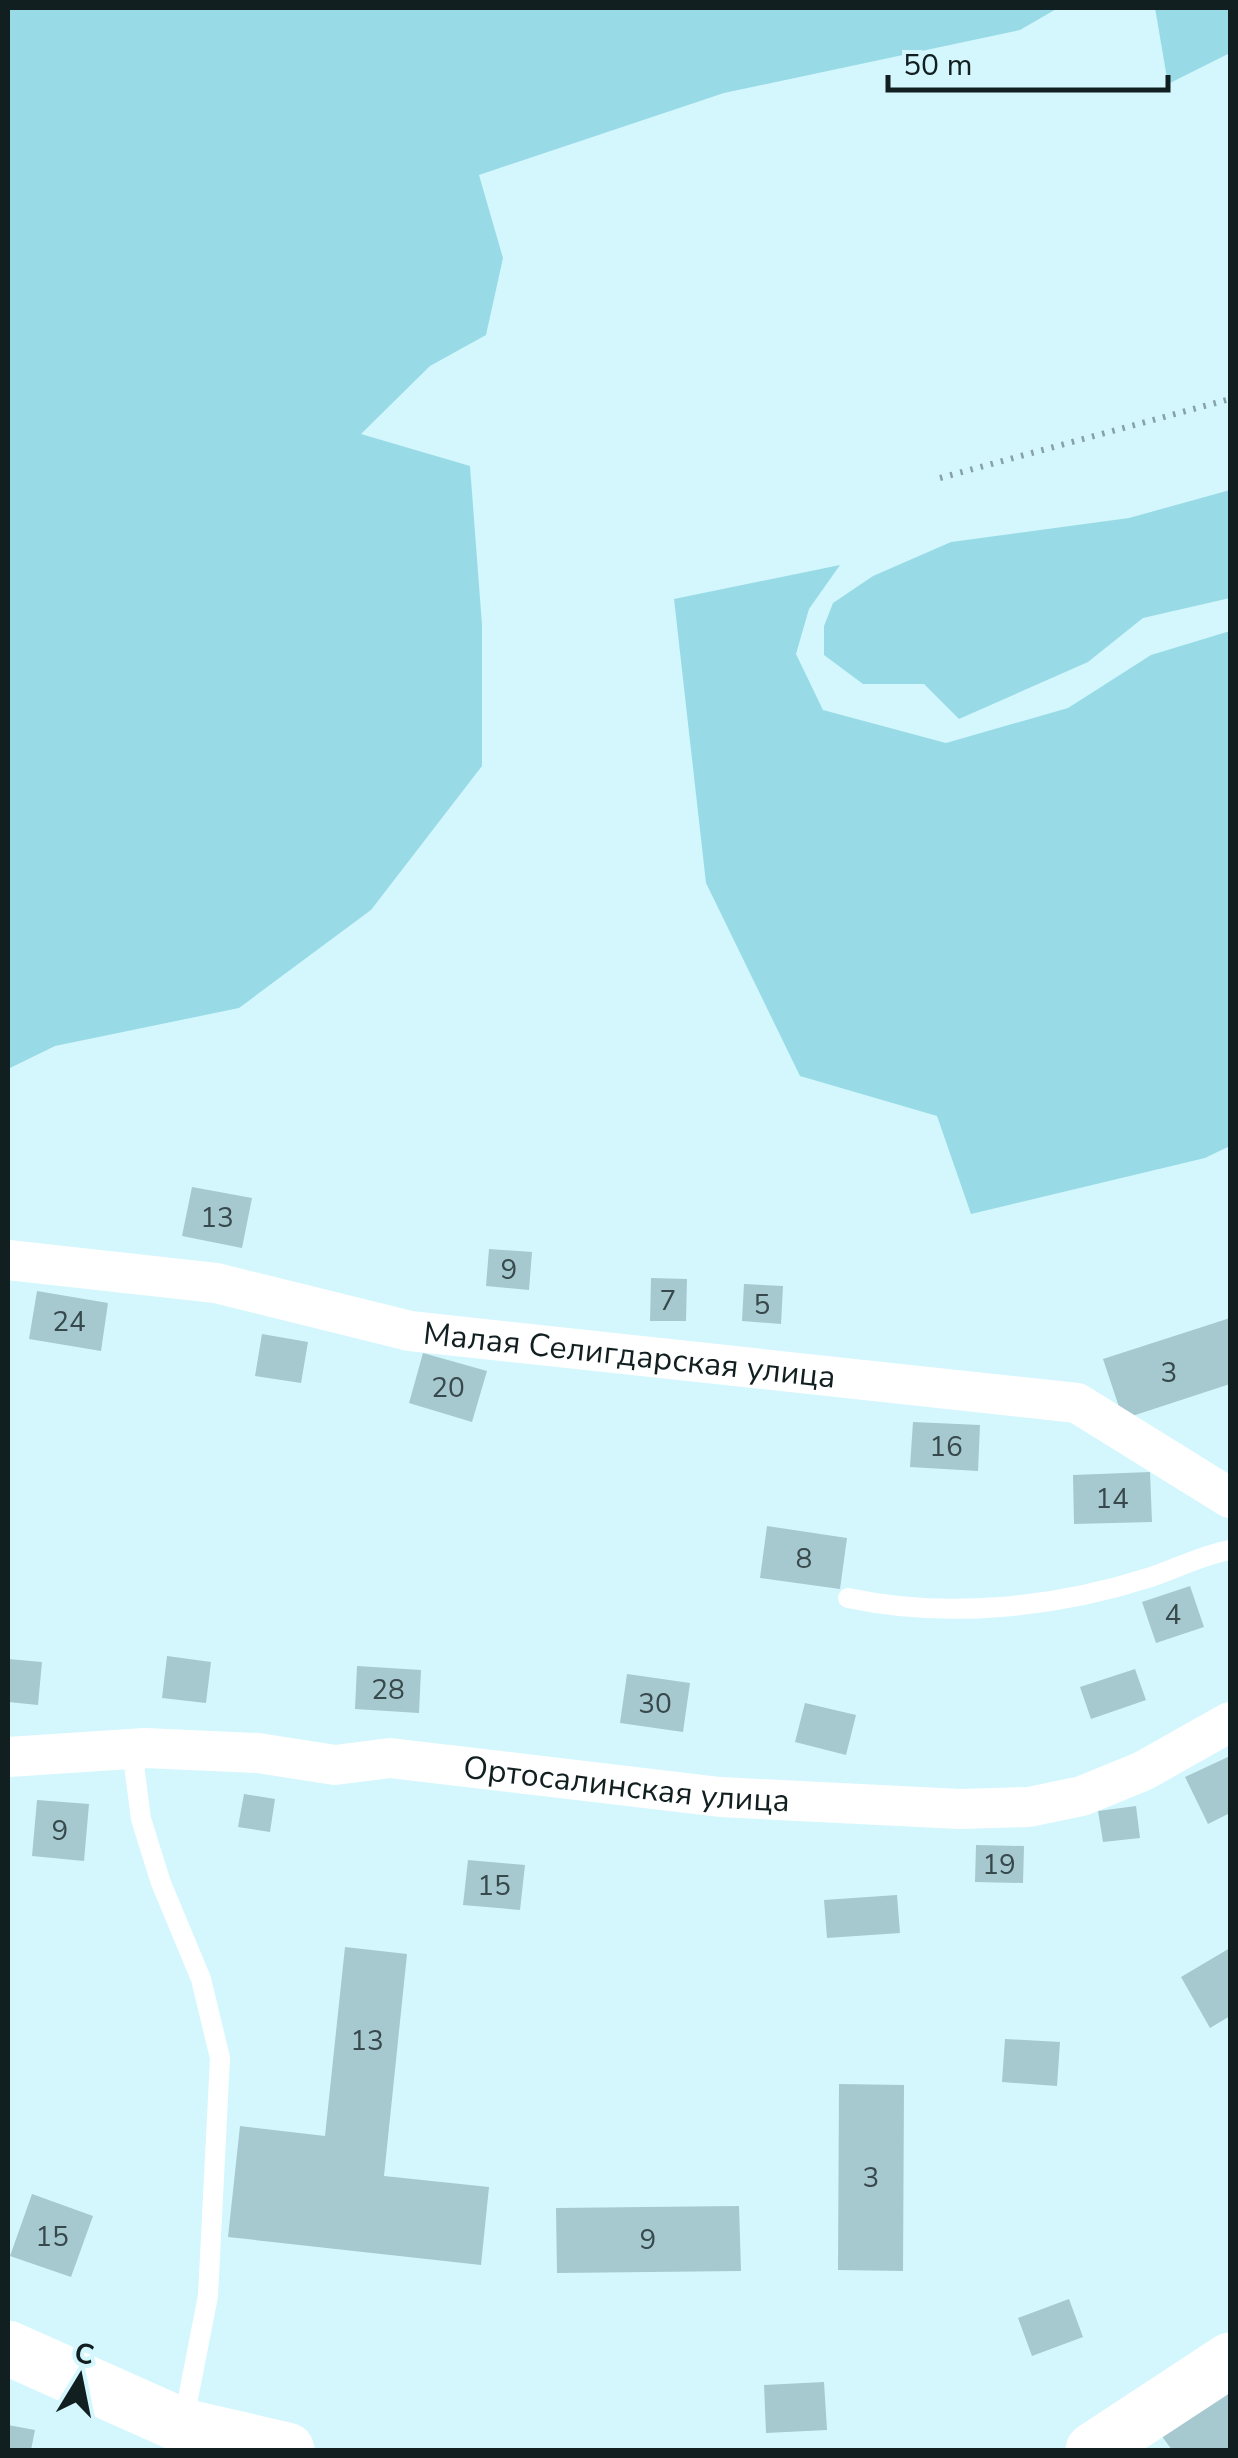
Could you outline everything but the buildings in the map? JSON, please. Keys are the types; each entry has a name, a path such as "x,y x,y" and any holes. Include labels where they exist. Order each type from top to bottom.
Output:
{"street":[{"name":"Малая Селигдарская улица","path":"8,1260 216,1283 410,1331 1076,1403 1230,1498"},
{"name":"Ортосалинская улица","path":"8,1757 132,1749 258,1753 335,1765 390,1758 720,1797 960,1809 1029,1807 1082,1796 1143,1771 1230,1722"},
{"path":"8,2348 183,2426 287,2450"},
{"path":"1093,2450 1230,2360"}],"lane":[{"path":"848,1598 926,1608 1011,1606 1150,1577 1206,1554 1230,1550"},
{"path":"132,1749 141,1819 161,1883 201,1979 220,2058 208,2296 183,2426"}],"path":[{"path":"940,478 1230,399"}],"shaded area":[{"path":"8,8 1058,8 1020,30 724,93 479,175 503,258 486,335 430,366 361,434 470,466 482,625 482,766 371,910 239,1008 55,1046 8,1069"},
{"path":"1155,8 1230,8 1230,53 1168,84"},
{"path":"1230,490 1230,598 1143,618 1088,662 959,719 924,684 863,684 824,655 824,626 833,603 873,576 951,542 1129,518"},
{"path":"840,565 809,609 796,654 823,710 946,743 1068,708 1151,655 1230,631 1230,1146 1205,1158 971,1214 937,1116 800,1076 706,883 674,599"}]}
